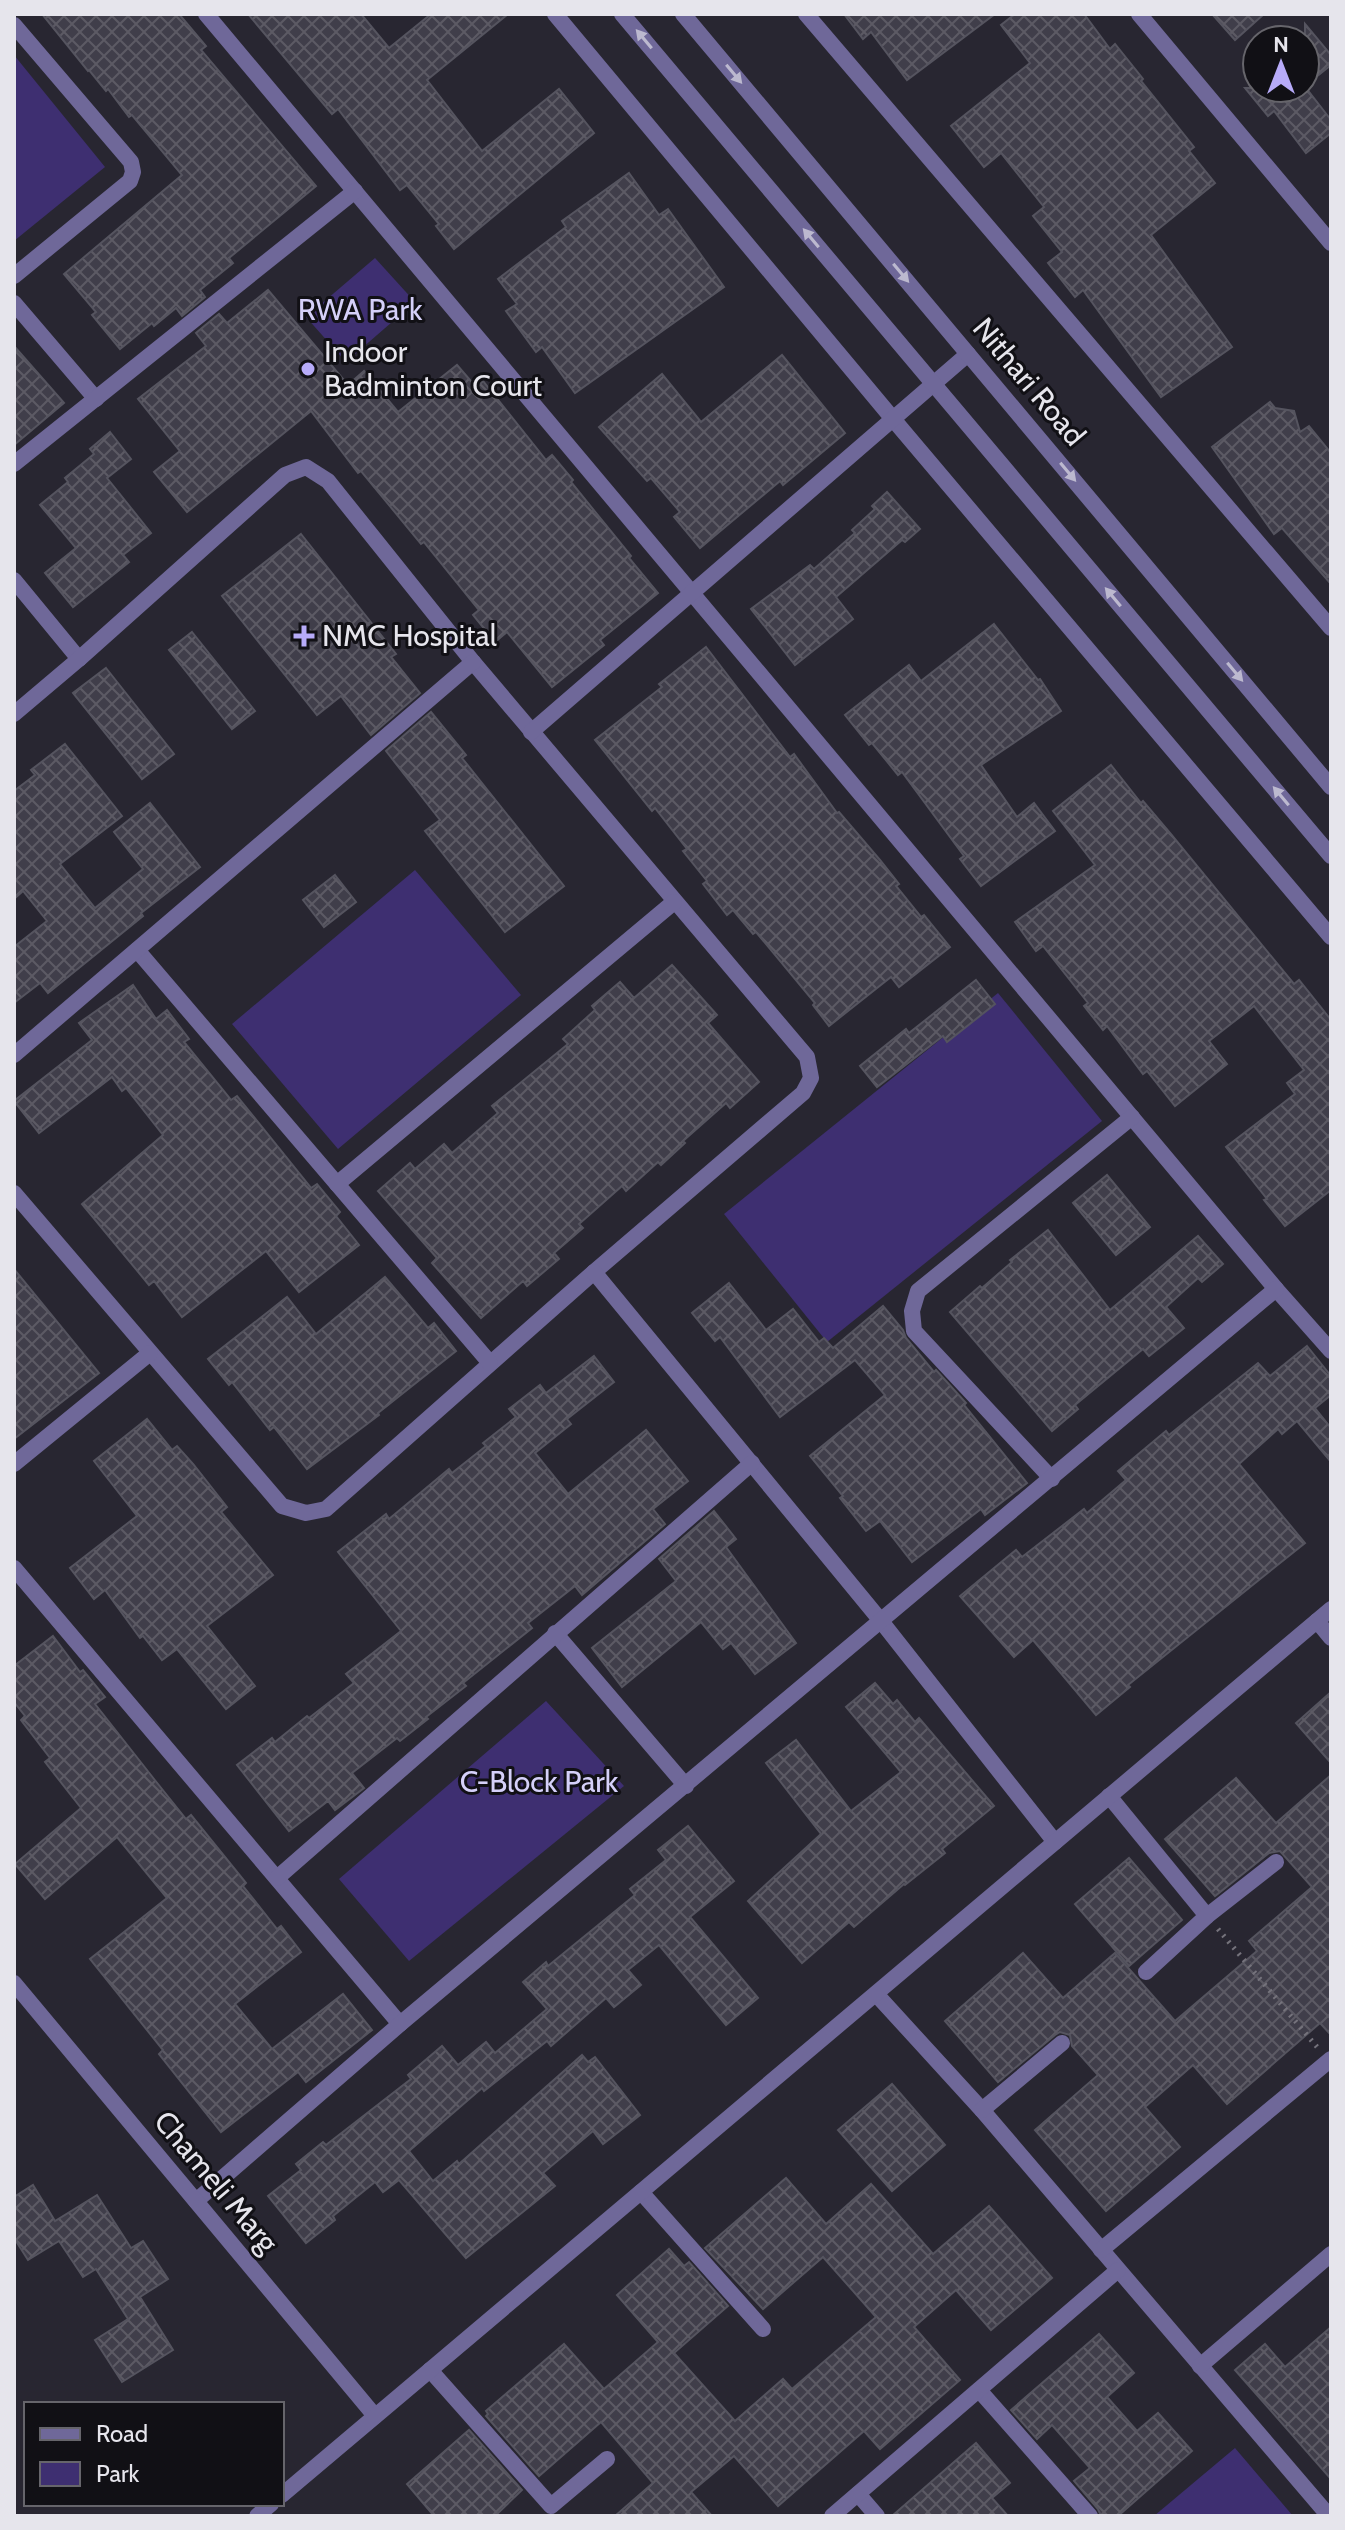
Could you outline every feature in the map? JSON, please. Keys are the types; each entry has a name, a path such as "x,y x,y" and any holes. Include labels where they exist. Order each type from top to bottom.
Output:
{"street":[{"path":"206,14 1331,1351"},
{"path":"555,14 1331,937"},
{"path":"622,14 1331,856"},
{"name":"Nithari Road","path":"683,14 1331,787"},
{"path":"806,14 1331,628"},
{"path":"1139,14 1331,243"},
{"path":"14,25 131,162 133,172 130,181 14,276"},
{"path":"14,464 355,191"},
{"path":"14,303 96,399"},
{"path":"531,732 968,354"},
{"path":"14,714 285,475 306,467 328,481 531,732 807,1057 811,1078 803,1093 594,1272 326,1509 306,1513 282,1506 14,1193"},
{"path":"14,580 79,659"},
{"path":"1317,612 1331,600"},
{"path":"14,1055 473,662"},
{"path":"337,1184 674,902"},
{"path":"137,950 490,1363"},
{"path":"1052,1479 914,1331 912,1311 918,1291 1132,1117"},
{"path":"594,1272 881,1621 1055,1842"},
{"path":"196,2201 400,2024 1276,1289"},
{"path":"14,1464 150,1353"},
{"path":"277,1878 752,1463"},
{"path":"14,1568 400,2024"},
{"path":"284,2493 1331,1609"},
{"path":"1317,1621 1331,1638"},
{"path":"555,1633 686,1786"},
{"path":"1109,1796 1207,1916"},
{"path":"1146,1972 1207,1916 1276,1862"},
{"name":"Chameli Marg","path":"14,1983 375,2416"},
{"path":"876,1994 982,2110 1329,2516"},
{"path":"982,2110 1062,2043"},
{"path":"1101,2250 1330,2060"},
{"path":"641,2192 763,2329"},
{"path":"1200,2366 1331,2254"},
{"path":"832,2516 1118,2270"},
{"path":"430,2370 545,2511 607,2459"},
{"path":"979,2390 1090,2516"},
{"path":"858,2494 877,2516"}],"path":[{"path":"1207,1916 1330,2060"}],"green space":[{"path":"14,55 105,167 14,241"},
{"name":"RWA Park","path":"375,258 415,302 346,362 306,317"},
{"path":"415,870 521,995 338,1149 232,1024"},
{"path":"998,993 1102,1121 827,1342 724,1214"},
{"name":"C-Block Park","path":"546,1701 624,1786 409,1961 339,1879"},
{"path":"1235,2448 1293,2516 1154,2516"}],"building":[{"path":"42,14 179,14 206,46 201,50 316,186 229,258 233,263 200,290 205,297 182,316 176,308 120,349 92,315 96,312 64,274 182,175 132,115 129,117 108,89 106,91 88,71"},
{"path":"248,14 361,14 389,48 431,14 508,14 427,80 482,151 559,89 594,133 454,249 436,226 439,224 407,185 400,190 338,109 332,114"},
{"path":"844,14 995,14 907,80 871,32 863,39"},
{"path":"1015,14 1084,14 1110,49 1115,44 1143,79 1141,81 1194,147 1189,151 1215,183 1151,235 1232,347 1161,397 1083,290 1075,297 1048,263 1062,252 1033,216 1044,207 1001,153 984,167 951,126 1030,63 1001,25"},
{"path":"1212,14 1264,14 1253,24 1241,24 1241,35 1235,40"},
{"path":"1321,43 1331,55 1331,65 1321,73"},
{"path":"1258,104 1318,104 1331,120 1331,133 1306,153 1274,111 1268,116"},
{"path":"629,173 659,215 668,209 724,287 575,393 542,347 536,352 506,311 517,304 498,279 566,227 562,221"},
{"path":"268,290 348,385 364,371 398,412 457,365 476,387 483,381 546,460 552,455 573,480 571,482 658,593 600,640 604,645 552,687 507,632 495,642 473,615 479,610 424,542 421,544 361,471 358,473 311,411 187,512 154,472 180,451 138,399 206,346 196,333 219,314 227,323"},
{"path":"14,346 64,403 14,445"},
{"path":"782,355 845,433 783,485 780,481 700,548 674,517 680,512 651,478 647,481 599,427 662,374 701,422"},
{"path":"1270,402 1275,408 1294,411 1300,432 1309,426 1331,453 1331,584 1282,528 1274,534 1212,447"},
{"path":"110,432 131,459 107,478 151,533 123,555 129,562 73,607 45,573 76,548 40,505 68,482 65,478 94,454 90,449"},
{"path":"887,492 920,529 905,542 902,540 836,597 853,619 795,665 751,609 810,565 814,569 855,533 852,530 875,509 872,506"},
{"path":"301,534 396,654 391,657 420,693 371,735 341,696 317,715 222,596"},
{"path":"994,624 1040,679 1061,711 981,765 1017,817 1034,803 1055,831 981,886 960,859 964,856 902,772 898,775 845,715 909,665 921,681"},
{"path":"192,632 255,711 232,729 169,650"},
{"path":"706,647 790,757 794,754 837,813 899,884 896,886 921,917 924,915 950,947 899,987 891,977 829,1026 813,1005 815,1003 756,932 753,934 733,910 727,915 703,884 707,881 683,851 687,849 595,740 662,687 659,684"},
{"path":"106,668 174,754 142,779 73,693"},
{"path":"431,712 466,755 462,758 564,886 505,932 425,831 440,820 386,751"},
{"path":"65,744 122,816 60,864 95,908 143,869 114,832 150,803 200,867 48,993 40,983 14,1003 14,947 47,921 23,891 14,899 14,791 35,775 31,770"},
{"path":"1111,765 1294,984 1299,980 1331,1020 1331,1190 1285,1226 1226,1147 1295,1094 1287,1083 1304,1070 1254,1006 1209,1041 1227,1064 1175,1106 1147,1071 1143,1074 1107,1026 1103,1030 1084,1006 1088,1003 1043,946 1036,951 1015,922 1095,865 1053,811"},
{"path":"335,875 356,902 324,927 303,900"},
{"path":"672,965 717,1015 708,1023 759,1082 730,1108 726,1103 661,1165 658,1162 626,1191 622,1186 579,1224 583,1228 554,1253 559,1259 527,1286 523,1281 481,1318 432,1263 437,1258 378,1191 410,1163 415,1169 444,1144 452,1153 498,1113 492,1106 568,1044 563,1039 595,1010 592,1006 620,982 634,998"},
{"path":"976,980 995,1004 947,1042 943,1036 877,1087 860,1066 906,1029 909,1033"},
{"path":"133,985 156,1019 167,1010 189,1039 184,1042 231,1100 237,1096 311,1188 317,1184 340,1212 336,1216 359,1245 299,1292 266,1251 182,1317 154,1281 149,1285 82,1204 163,1135 126,1088 122,1091 112,1077 39,1133 14,1101 92,1040 79,1023"},
{"path":"1107,1175 1150,1227 1116,1255 1073,1203"},
{"path":"1048,1230 1110,1310 1198,1236 1223,1264 1202,1282 1198,1278 1166,1307 1184,1328 1149,1356 1143,1349 1075,1405 1078,1409 1052,1431 950,1312"},
{"path":"14,1269 99,1373 14,1439"},
{"path":"385,1277 428,1328 434,1323 456,1351 307,1469 274,1427 270,1430 232,1382 229,1385 208,1359 287,1297 316,1334"},
{"path":"729,1283 766,1330 793,1309 819,1342 824,1338 833,1348 883,1306 934,1372 936,1370 966,1403 964,1405 1027,1483 985,1515 981,1509 912,1562 880,1521 866,1531 840,1498 843,1496 810,1456 885,1395 855,1360 780,1417 720,1337 715,1341 692,1313"},
{"path":"1307,1346 1331,1376 1331,1395 1315,1408 1331,1428 1331,1462 1297,1421 1282,1434 1278,1429 1239,1464 1305,1543 1128,1685 1130,1687 1096,1715 1033,1640 1014,1657 960,1596 1016,1550 1022,1557 1084,1509 1087,1513 1126,1480 1118,1471 1166,1431 1169,1435 1258,1363 1270,1376"},
{"path":"594,1356 614,1382 567,1419 571,1424 535,1453 568,1494 646,1430 688,1481 653,1509 665,1524 582,1595 575,1586 528,1623 532,1628 463,1683 466,1686 426,1717 428,1719 400,1741 397,1738 352,1773 364,1788 335,1810 328,1801 289,1831 237,1765 272,1738 275,1742 354,1683 346,1674 401,1631 338,1552 386,1514 389,1519 449,1469 452,1473 486,1446 483,1443 516,1417 509,1409 540,1385 546,1393"},
{"path":"147,1419 172,1450 177,1446 193,1464 227,1507 221,1512 273,1575 207,1626 255,1686 226,1709 177,1649 162,1660 143,1636 140,1638 105,1590 94,1599 70,1568 137,1516 94,1461"},
{"path":"714,1511 736,1539 726,1547 796,1643 755,1674 731,1643 723,1649 701,1622 622,1687 592,1648 676,1581 659,1559"},
{"path":"53,1636 80,1672 83,1670 105,1697 95,1704 186,1819 191,1815 246,1883 243,1886 277,1929 281,1926 301,1952 235,2004 272,2049 343,1994 372,2030 306,2082 298,2072 221,2132 159,2054 163,2050 90,1959 167,1898 117,1837 45,1899 15,1864 81,1808 45,1762 50,1758 21,1720 25,1716 14,1702 14,1666"},
{"path":"875,1683 893,1704 897,1700 915,1722 919,1718 994,1806 942,1849 945,1853 854,1927 849,1922 802,1963 748,1901 821,1834 766,1763 796,1740 851,1811 901,1772 846,1707"},
{"path":"1331,1692 1331,1763 1296,1723"},
{"path":"1331,1775 1331,2035 1320,2023 1227,2104 1193,2065 1145,2107 1180,2147 1106,2211 1035,2130 1098,2075 1072,2046 1070,2035 1060,2032 1055,2035 998,2082 945,2021 1023,1953 1063,1998 1115,1953 1175,2021 1257,1951 1249,1941 1312,1887 1280,1851 1269,1853 1215,1896 1165,1839 1236,1778 1276,1823"},
{"path":"688,1826 734,1881 690,1917 758,1998 726,2025 659,1945 628,1970 641,1985 614,2007 606,1998 551,2046 547,2041 484,2091 482,2088 409,2151 433,2181 457,2161 459,2164 582,2055 588,2062 595,2057 640,2115 603,2144 593,2131 543,2173 555,2186 466,2258 399,2180 383,2192 375,2182 306,2243 268,2196 301,2170 296,2164 323,2142 326,2145 411,2079 408,2075 442,2046 458,2065 486,2042 495,2053 547,2009 523,1982 546,1962 548,1966 635,1895 630,1889 666,1860 658,1850"},
{"path":"1129,1858 1182,1920 1129,1966 1075,1904"},
{"path":"892,2084 945,2145 892,2191 838,2130"},
{"path":"786,2178 826,2224 871,2184 933,2254 989,2206 1052,2278 991,2330 956,2290 914,2327 960,2380 880,2449 864,2431 778,2506 734,2456 691,2492 712,2516 615,2516 653,2483 601,2422 539,2476 486,2416 486,2411 564,2344 604,2389 658,2342 617,2295 669,2249 684,2266 689,2262 728,2306 674,2353 735,2421 783,2379 792,2389 876,2317 823,2257 763,2309 705,2248"},
{"path":"33,2185 55,2221 97,2195 131,2248 143,2241 168,2279 140,2297 173,2350 122,2382 95,2340 128,2319 96,2269 83,2277 59,2241 28,2260 14,2238 14,2197"},
{"path":"1331,2327 1331,2479 1235,2370 1265,2344 1285,2367"},
{"path":"1099,2334 1134,2373 1107,2397 1137,2431 1158,2413 1192,2451 1118,2516 1101,2516 1074,2481 1090,2468 1052,2425 1037,2439 1011,2410"},
{"path":"469,2430 522,2490 495,2516 434,2516 407,2484"},
{"path":"976,2443 1010,2483 992,2498 1008,2516 892,2516"}],"place":[{"name":"Indoor Badminton Court","path":"308,369"},
{"name":"NMC Hospital","path":"304,636"}]}
